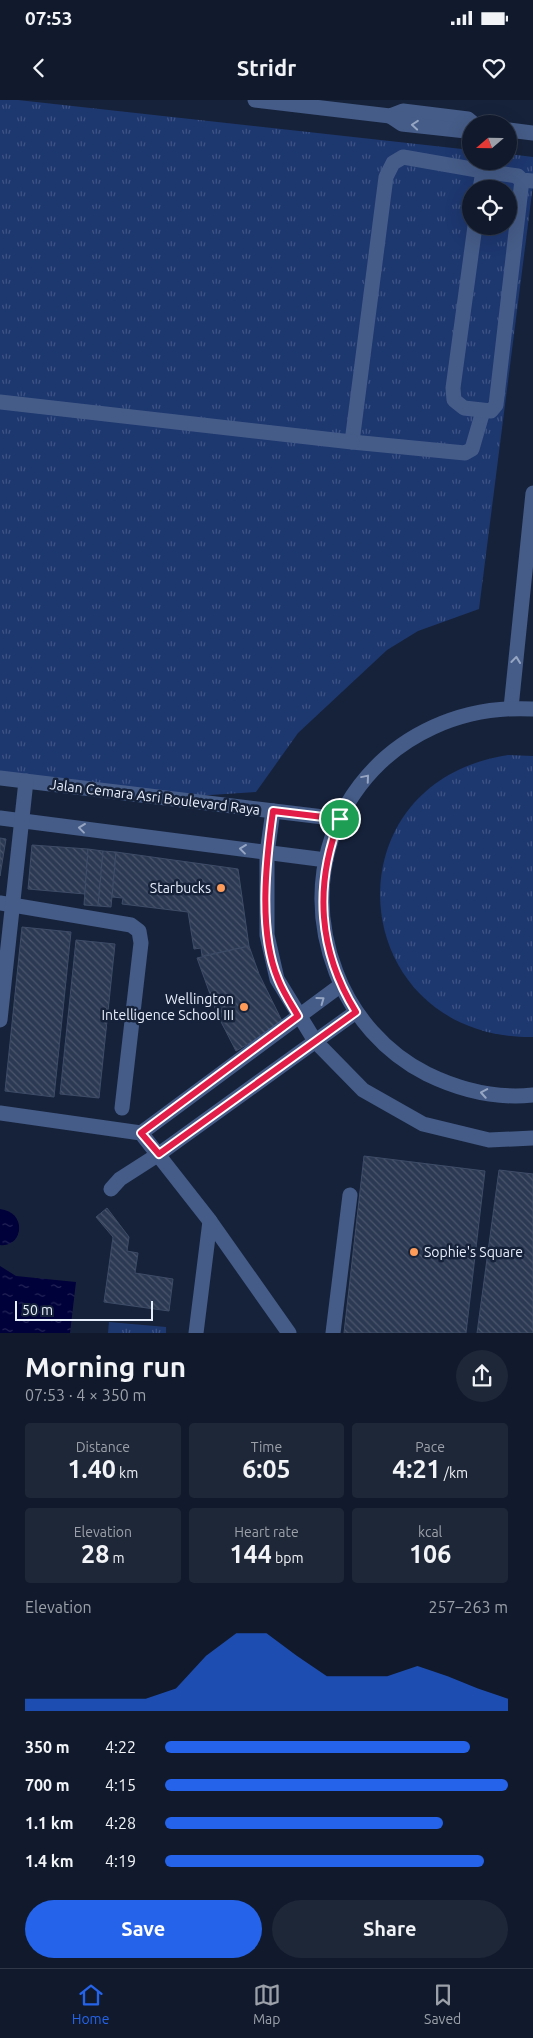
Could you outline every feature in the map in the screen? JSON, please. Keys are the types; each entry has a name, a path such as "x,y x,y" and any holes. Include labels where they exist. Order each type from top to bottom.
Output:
{"street":[{"path":"255,100 390,116 402,124 462,131"},
{"path":"390,116 403,111 462,118"},
{"path":"518,131 533,132"},
{"path":"352,442 386,177 393,163 404,157 518,176 527,180 496,404 491,410 483,411 464,408 454,400 452,388 474,235"},
{"path":"482,180 483,171"},
{"path":"0,402 465,453 472,449 483,411"},
{"path":"511,708 526,627 533,493"},
{"path":"533,709 511,708 468,714 448,720 410,739 387,756 362,782 340,819 326,860 322,892 323,924 329,955 341,985 356,1012 373,1034 394,1053 417,1069 442,1081 468,1090 496,1095 533,1094"},
{"name":"Jalan Cemara Asri Boulevard Raya","path":"0,778 340,819"},
{"path":"0,1020 7,904 22,821 26,781"},
{"path":"273,811 267,853 267,936 277,979 315,1042 363,1090 423,1124 490,1140 533,1138"},
{"path":"0,818 326,860"},
{"path":"7,904 131,924 139,932 141,943 122,1108"},
{"path":"141,1133 341,985"},
{"path":"111,1189 120,1179 159,1154 356,1012"},
{"path":"0,1113 141,1133 210,1221 289,1333"},
{"path":"333,1333 350,1195"},
{"path":"196,1333 197,1307 210,1221"}],"green space":[{"path":"0,100 18,100 462,149 462,170 518,170 518,155 533,157 533,185 479,609 418,631 387,650 298,733 256,792 195,796 0,774"},
{"path":"508,755 533,756 533,1037 470,1027 424,998 394,956 381,907 385,857 407,811 448,775"},
{"path":"109,1322 166,1327 166,1333 108,1333"}],"water":[{"path":"0,1209 15,1216 19,1229 14,1241 0,1245"},
{"path":"0,1266 16,1276 76,1282 70,1333 0,1333"}],"building":[{"path":"0,838 6,839 0,876"},
{"path":"32,845 88,849 85,894 28,889"},
{"path":"88,849 103,851 98,906 84,905"},
{"path":"103,851 116,852 111,907 98,906"},
{"path":"116,852 238,869 249,946 202,956 201,948 194,949 188,912 122,904 123,898 112,897"},
{"path":"22,927 71,932 54,1097 5,1091"},
{"path":"76,940 115,944 99,1098 60,1094"},
{"name":"Wellington Intelligence School III","path":"249,946 259,974 283,1023 236,1051 218,1016 197,958"},
{"name":"Sophie's Square","path":"364,1156 485,1171 466,1333 344,1333"},
{"path":"499,1170 533,1174 533,1333 477,1333"},
{"path":"107,1208 129,1237 127,1251 138,1253 135,1273 173,1279 169,1311 104,1302 113,1237 96,1217"}],"place":[{"name":"Starbucks","path":"221,888"},
{"name":"Wellington Intelligence School III","path":"244,1007"},
{"name":"Sophie's Square","path":"414,1252"}],"route":[{"path":"273,811 340,819 326,860 322,892 323,924 329,955 341,985 356,1012 159,1154 141,1133 298,1016 277,979 267,936 267,853 273,811"}]}
